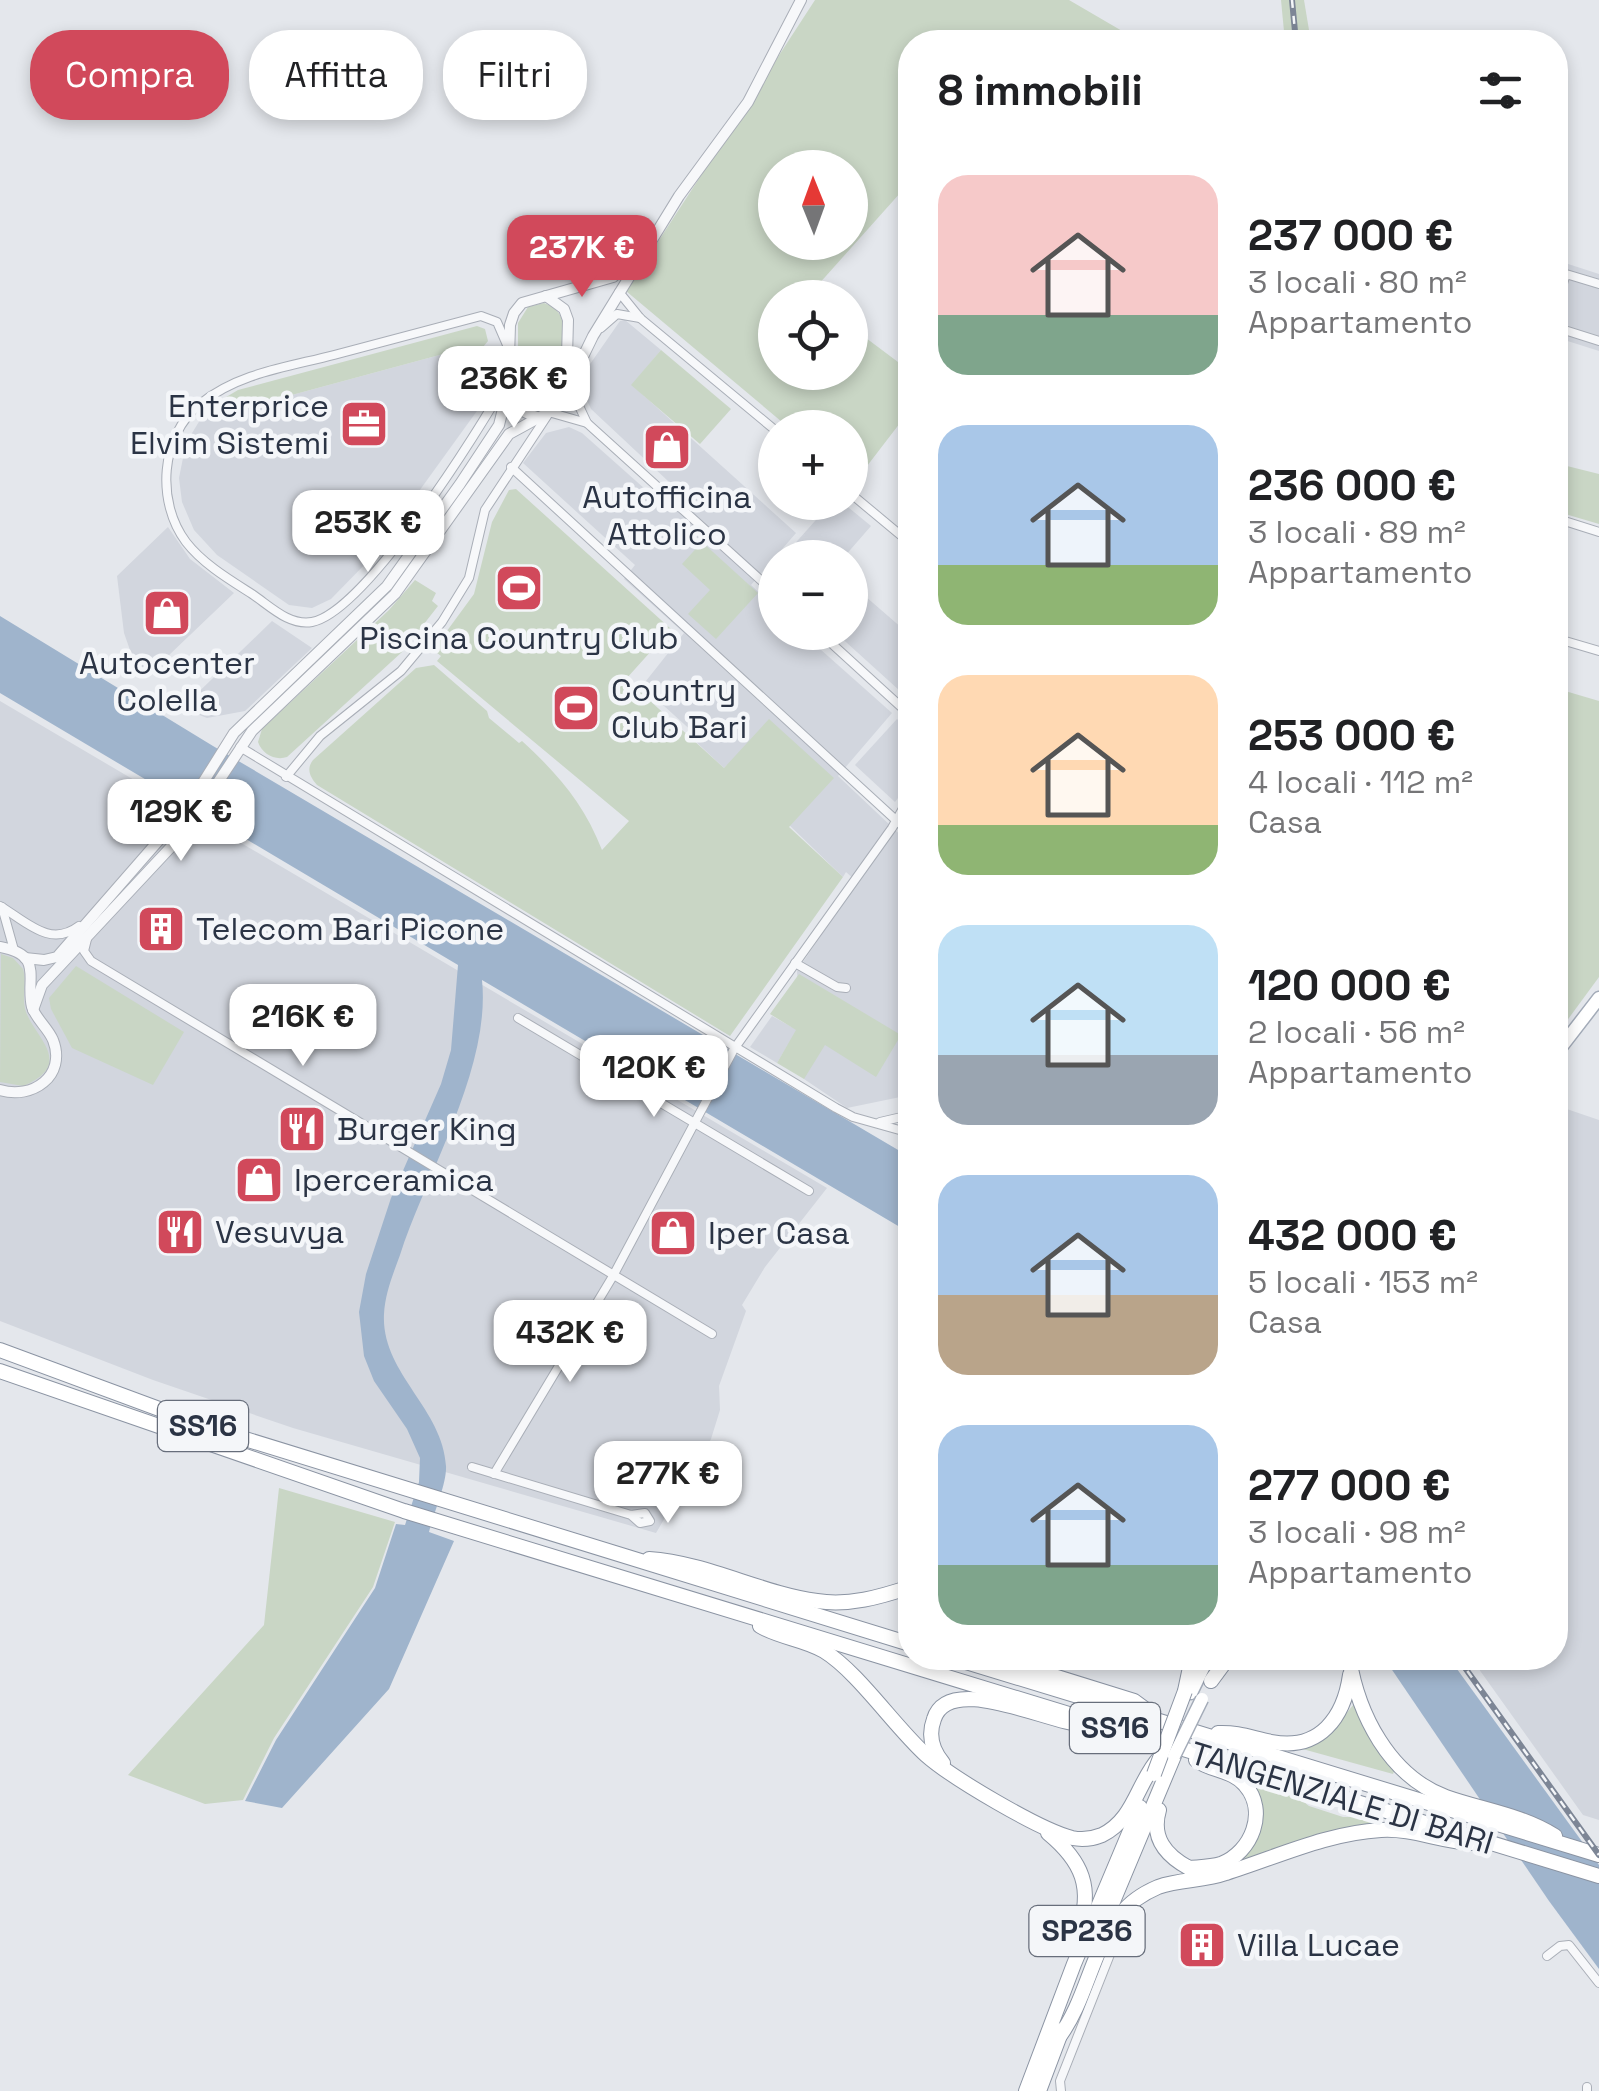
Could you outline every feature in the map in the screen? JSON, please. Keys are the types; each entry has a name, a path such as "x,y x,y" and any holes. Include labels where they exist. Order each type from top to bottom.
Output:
{"highway":[{"name":"SS16","path":"0,1350 216,1430 898,1640"},
{"name":"TANGENZIALE DI BARI","path":"0,1372 404,1512 898,1661"},
{"path":"623,1557 674,1561 816,1601 868,1599 898,1590"},
{"path":"738,1612 773,1634 826,1652 929,1758 1036,1824 1068,1850 1082,1875 1086,1893 1081,1926 1050,2002 1042,2091"},
{"name":"TANGENZIALE DI BARI","path":"926,1670 1173,1750 1599,1876"},
{"name":"TANGENZIALE DI BARI","path":"993,1670 1482,1813"},
{"path":"1035,1670 1134,1701 1157,1719"},
{"path":"1173,1750 1236,1776 1254,1798 1251,1838 1221,1864 1189,1868 1164,1848 1155,1825 1171,1781 1170,1728 1192,1694 1192,1670"},
{"path":"1210,1680 1217,1670"},
{"path":"1208,1734 1236,1732 1274,1743 1306,1740 1338,1716 1346,1702 1349,1670"},
{"path":"1352,1670 1366,1715 1395,1762 1421,1784 1482,1813 1536,1824 1570,1846 1599,1855"},
{"path":"950,1771 935,1754 931,1731 937,1711 953,1700 983,1699 1070,1725 1104,1725"},
{"path":"1036,1824 1070,1838 1086,1840 1101,1835 1121,1822 1133,1806 1146,1772 1173,1750"},
{"name":"SP236","path":"1045,2056 1113,1868 1173,1750"},
{"name":"SP236","path":"1026,2091 1059,2037 1160,1776"},
{"path":"1059,2037 1075,2015 1111,1927 1122,1912 1150,1891 1174,1882 1223,1874 1303,1846 1359,1832 1407,1830 1452,1842 1491,1843"}],"main road":[{"path":"1568,1038 1599,998"},
{"path":"1192,1694 1203,1670"},
{"path":"1192,1694 1210,1680"}],"street":[{"path":"567,380 577,369 646,246 748,102 801,0"},
{"path":"233,749 234,733 387,586 488,444 499,425 508,383 514,313 522,303 612,277 646,246"},
{"path":"1568,275 1599,284"},
{"path":"620,292 640,318 758,416"},
{"path":"33,1010 42,984 192,811 233,749 396,594 509,434 562,405 567,380 568,320 564,309 545,295"},
{"path":"594,336 617,314 640,318"},
{"path":"508,383 390,556 338,609 313,622 290,620 220,573 186,542 170,510 166,474 172,441 196,406 234,381 481,316 497,322 509,352"},
{"path":"1568,331 1599,342"},
{"path":"567,380 587,422 758,578"},
{"path":"508,383 512,403 522,412 587,422"},
{"path":"286,777 320,736 401,670 442,622 468,578 485,510 546,415"},
{"path":"511,466 898,823"},
{"path":"868,508 898,534"},
{"path":"1568,522 1599,532"},
{"path":"1568,642 1599,651"},
{"path":"838,650 898,705"},
{"path":"233,749 286,777 836,1108 853,1117 898,1129"},
{"path":"1,907 56,936 67,935 192,811"},
{"path":"494,1474 613,1276 734,1048 898,815"},
{"path":"25,958 56,957 96,915 104,901"},
{"path":"1,907 14,950"},
{"path":"91,930 84,951 90,961 712,1334"},
{"path":"0,947 25,958 33,976 33,1010 52,1035 56,1062 40,1087 18,1094 0,1090"},
{"path":"796,964 836,987 846,988"},
{"path":"518,1018 809,1191"},
{"path":"880,1122 898,1118"},
{"path":"472,1467 631,1514"},
{"path":"1547,1956 1560,1946 1570,1945 1599,1984"},
{"path":"1061,2091 1060,2082 1111,1952"}],"shaded area":[{"path":"1568,264 1599,274 1599,351 1568,341"},
{"path":"625,320 661,350 632,385 758,499 758,520 782,520 796,533 790,540 758,540 758,577 751,585 758,592 758,650 821,650 892,713 838,776 898,833 898,1097 847,1108 804,1079 797,971 857,882 846,872 843,877 727,765 724,768 692,738 695,734 642,686 684,633 624,579 635,565 523,463 546,433 569,427 582,433 654,497 668,481 591,409 584,394 588,367 620,321"},
{"path":"469,347 494,365 495,386 370,559 331,599 312,608 289,605 217,555 194,530 182,502 179,478 186,443 200,420"},
{"path":"816,520 864,520 871,526 859,540 798,540"},
{"name":"Autocenter Colella","path":"168,527 190,559 234,593 146,677 124,633 117,576"},
{"path":"868,599 898,625 898,689 855,650 868,650"},
{"path":"272,621 312,648 245,711 207,718 182,708"},
{"path":"0,701 827,1188 765,1267 742,1305 746,1311 719,1386 720,1410 711,1439 656,1533 293,1428 0,1321"},
{"path":"897,719 898,720 895,802 855,765"},
{"path":"772,1016 797,1030 777,1063 750,1047"},
{"path":"1568,1109 1599,1120 1599,1820 1583,1815 1480,1670 1568,1670"}],"green space":[{"path":"815,0 1069,0 1120,30 898,30 898,195 868,229 868,150 758,150 758,260 840,260 822,280 758,280 758,390 868,390 868,340 898,362 898,426 868,465 868,410 768,410 626,291"},
{"path":"1281,0 1304,0 1309,30 1284,30"},
{"path":"544,303 555,309 562,320 564,363 553,404 536,408 523,400 518,389 518,323 528,307"},
{"path":"477,326 485,329 488,341 478,353 469,347 200,420 211,406 238,390"},
{"path":"661,350 731,409 700,444 631,385"},
{"path":"1568,466 1599,474 1599,524 1568,515"},
{"path":"516,489 671,629 626,679 724,768 769,719 834,778 789,827 843,877 730,1036 317,785 311,776 313,760 416,668 434,665 487,711 489,718 547,765 578,804 602,850 629,821 437,661 441,656 433,650 474,594 492,522 509,490"},
{"path":"702,542 758,593 716,639 688,614 710,590 682,564"},
{"path":"415,580 436,593 432,601 438,606 402,652 287,757 266,753 258,742 262,729 389,610"},
{"path":"1568,692 1599,701 1599,977 1568,1019"},
{"path":"1,954 13,958 23,969 25,1009 49,1059 39,1077 23,1086 0,1082"},
{"path":"76,966 184,1032 153,1085 72,1048 49,998"},
{"path":"799,974 898,1033 898,1040 876,1077 825,1045 804,1079 777,1063 796,1030 770,1014"},
{"path":"279,1488 395,1522 373,1587 274,1738 243,1800 205,1804 128,1775 264,1625"},
{"path":"1354,1704 1395,1769 1393,1774 1299,1748 1330,1733"},
{"path":"1254,1783 1343,1817 1365,1817 1385,1824 1233,1865 1246,1853 1258,1793"}],"water":[{"path":"0,616 898,1150 898,1226 482,980 482,1014 467,1084 395,1269 384,1314 392,1354 435,1426 442,1445 446,1473 429,1532 454,1541 389,1689 282,1808 245,1801 276,1740 375,1588 396,1524 405,1525 419,1482 420,1458 407,1429 374,1381 364,1356 359,1312 366,1274 391,1198 441,1084 451,1050 458,965 0,693"},
{"path":"1392,1670 1458,1670 1599,1865 1599,1969"}],"railway":[{"path":"1292,0 1295,30"},
{"path":"1467,1670 1599,1855"}],"place":[{"name":"Enterprice Elvim Sistemi","path":"364,424"},
{"name":"Autofficina Attolico","path":"667,447"},
{"name":"Piscina Country Club","path":"519,588"},
{"name":"Autocenter Colella","path":"167,613"},
{"name":"Country Club Bari","path":"576,708"},
{"name":"Telecom Bari Picone","path":"161,929"},
{"name":"Burger King","path":"302,1129"},
{"name":"Iperceramica","path":"259,1180"},
{"name":"Vesuvya","path":"180,1232"},
{"name":"Iper Casa","path":"673,1233"},
{"name":"Villa Lucae","path":"1202,1945"}]}
